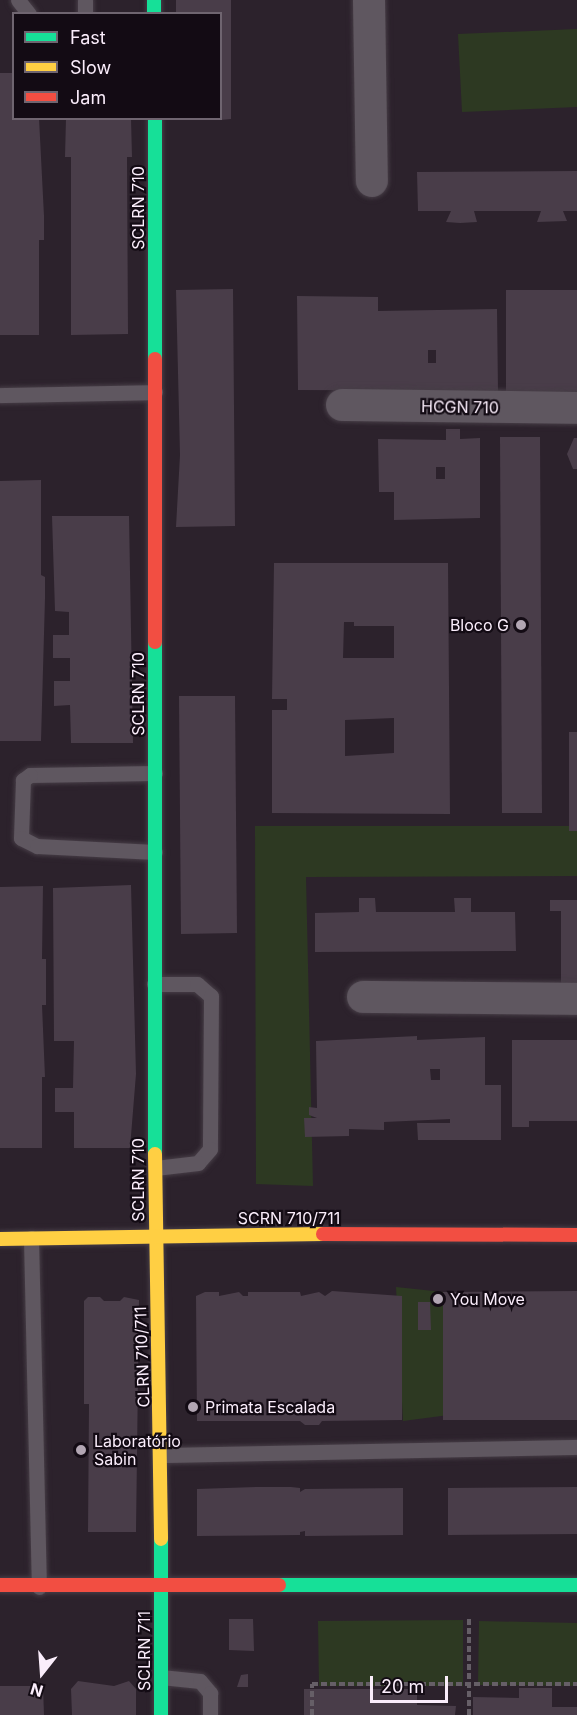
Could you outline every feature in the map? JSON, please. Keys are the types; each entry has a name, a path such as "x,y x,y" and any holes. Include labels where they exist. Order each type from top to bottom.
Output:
{"street":[{"path":"369,0 372,181"},
{"name":"SCLRN 710","path":"155,120 155,1234"},
{"name":"HCGN 710","path":"342,405 577,408"},
{"path":"363,997 577,999"},
{"name":"SCRN 710/711","path":"0,1239 155,1234 577,1235"},
{"name":"CLRN 710/711","path":"155,1234 161,1455 161,1587"},
{"path":"0,1586 577,1585"},
{"name":"SCLRN 711","path":"161,1587 161,1715"}],"lane":[{"path":"18,0 27,12"},
{"path":"0,395 155,392"},
{"path":"154,773 30,775 23,780 21,838 37,846 155,852"},
{"path":"154,984 197,984 211,996 210,1149 198,1163 155,1168"},
{"path":"31,1238 39,1587"},
{"path":"161,1455 577,1447"},
{"path":"161,1677 200,1681 210,1693 210,1715"}],"path":[{"path":"469,1619 469,1715"},
{"path":"312,1715 312,1684 577,1684"}],"green space":[{"path":"577,29 577,107 462,112 458,34"},
{"path":"255,826 577,826 577,876 306,877 313,1186 256,1184"},
{"path":"396,1287 443,1292 449,1415 403,1421"},
{"path":"463,1620 463,1686 319,1686 318,1621"},
{"path":"479,1621 577,1623 577,1686 478,1685"}],"building":[{"path":"176,0 231,0 231,119 222,120 222,12 176,12"},
{"path":"0,73 12,73 12,120 39,120 44,240 39,240 39,335 0,335"},
{"path":"66,120 131,120 132,157 127,157 128,334 71,335 71,157 65,157"},
{"path":"577,171 577,211 563,211 567,221 537,222 541,211 474,211 477,222 460,223 446,222 451,211 418,211 417,172"},
{"path":"233,289 235,526 176,527 180,455 176,290"},
{"path":"506,290 577,290 577,391 506,391"},
{"path":"297,296 378,297 378,311 497,309 498,391 298,390","holes":["428,350 436,350 436,363 428,363"]},
{"path":"446,429 460,429 460,439 480,438 480,518 394,520 394,492 379,492 378,439 446,440","holes":["436,467 445,467 445,479 436,479"]},
{"name":"Bloco G","path":"500,437 540,437 542,813 502,813"},
{"path":"574,438 577,438 577,469 573,469 567,454"},
{"path":"41,480 41,575 45,577 45,598 41,741 0,741 0,481"},
{"path":"52,516 129,516 133,743 71,743 70,705 54,706 54,681 70,681 70,658 53,658 53,635 69,635 69,612 55,611"},
{"path":"274,563 448,563 450,814 272,813 272,710 287,710 287,699 272,699","holes":["344,622 354,622 354,626 394,626 394,658 343,658","394,718 394,753 345,756 345,720"]},
{"path":"179,696 235,696 237,933 181,934"},
{"path":"569,732 577,732 577,831 569,831"},
{"path":"131,885 136,1074 130,1148 74,1148 74,1112 55,1112 55,1088 73,1088 74,1041 54,1041 53,888"},
{"path":"43,886 42,959 46,959 46,1005 42,1005 45,1077 42,1077 42,1148 0,1148 0,887"},
{"path":"359,898 375,898 376,912 455,912 454,898 471,898 471,912 515,912 516,951 315,952 315,913 359,912"},
{"path":"550,900 577,900 577,991 561,991 561,911 550,911"},
{"path":"417,1036 417,1040 485,1037 485,1085 501,1085 501,1140 418,1140 417,1123 450,1123 450,1119 384,1122 384,1130 349,1129 349,1136 305,1137 304,1118 317,1118 309,1115 309,1107 317,1108 316,1041","holes":["430,1069 440,1069 440,1080 431,1080"]},
{"path":"512,1040 577,1040 577,1121 529,1121 529,1127 512,1127"},
{"path":"332,1291 402,1296 402,1420 322,1421 319,1425 305,1425 300,1421 197,1421 196,1296 205,1292 219,1292 219,1296 239,1292 243,1296 248,1296 248,1292 300,1292 301,1296 319,1292 325,1296"},
{"path":"577,1291 577,1420 443,1420 443,1292"},
{"path":"88,1297 100,1297 104,1301 120,1301 124,1297 139,1300 136,1532 88,1532 89,1404 84,1404 84,1301"},
{"path":"418,1302 430,1302 431,1330 418,1330"},
{"path":"577,1487 577,1534 448,1535 448,1488"},
{"path":"300,1488 300,1492 305,1489 403,1488 403,1535 305,1536 305,1531 300,1532 300,1535 197,1536 197,1489"},
{"path":"229,1619 253,1619 254,1651 229,1650"},
{"path":"248,1674 248,1687 237,1687 241,1675"},
{"path":"78,1681 114,1686 129,1681 136,1689 136,1715 72,1715 71,1689"},
{"path":"0,1686 43,1686 44,1715 0,1715"},
{"path":"519,1688 552,1688 552,1707 577,1707 577,1715 473,1715 473,1697 519,1698"},
{"path":"304,1689 417,1689 417,1705 456,1706 455,1715 304,1715"}],"traffic: fast":[{"path":"154,0 154,12"},
{"path":"155,120 155,359"},
{"path":"155,642 155,1154"},
{"path":"161,1539 161,1715"},
{"path":"279,1585 577,1585"}],"traffic: slow":[{"path":"155,1154 161,1539"},
{"path":"0,1239 323,1234"}],"traffic: jam":[{"path":"155,359 155,642"},
{"path":"323,1234 577,1235"},
{"path":"0,1585 279,1585"}],"place":[{"name":"Bloco G","path":"521,625"},
{"name":"You Move","path":"438,1299"},
{"name":"Primata Escalada","path":"193,1407"},
{"name":"Laboratório Sabin","path":"81,1450"}]}
